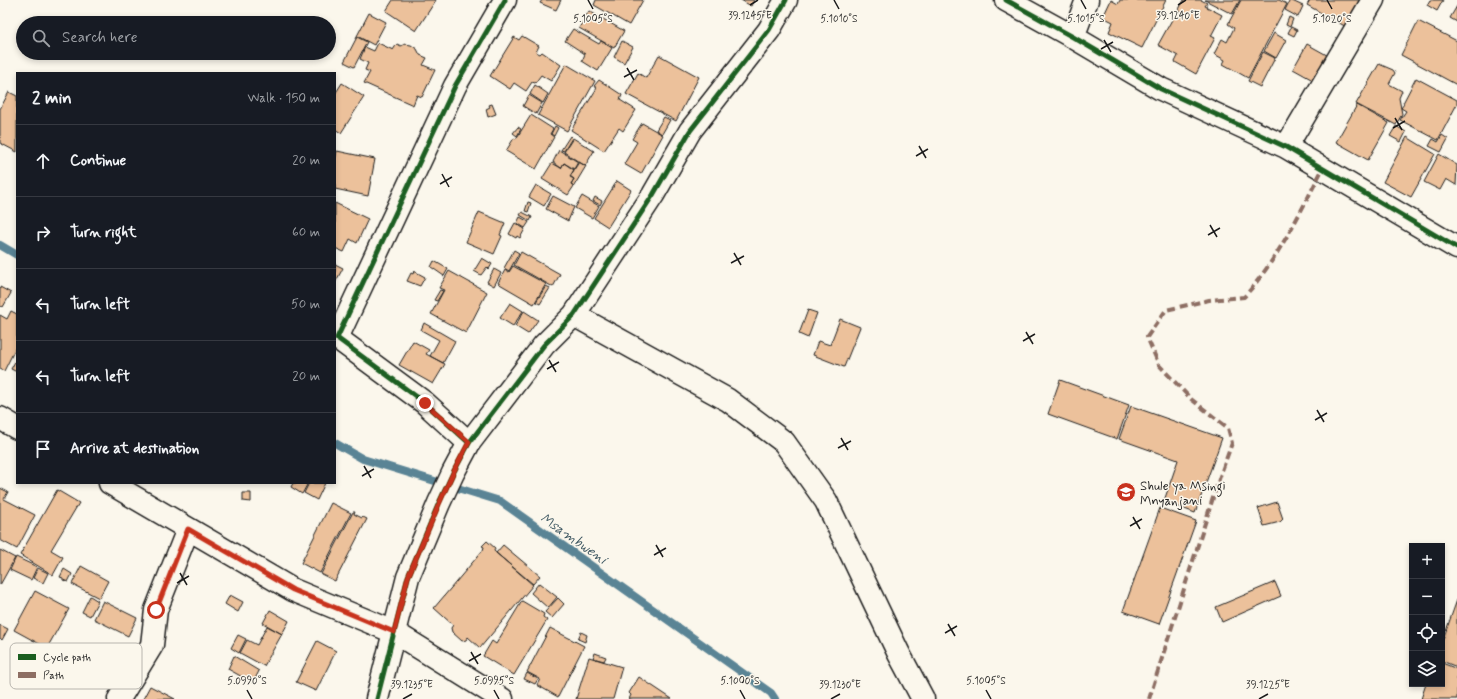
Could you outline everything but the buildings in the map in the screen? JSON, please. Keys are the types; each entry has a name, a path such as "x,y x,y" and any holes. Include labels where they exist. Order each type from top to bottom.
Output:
{"street":[{"path":"469,442 425,403 336,338 456,86 505,0"},
{"path":"377,699 408,577 453,473 469,442 544,345 574,315 653,195 690,131 769,30 786,0"},
{"path":"1006,0 1161,88 1286,147 1457,248"},
{"path":"1073,37 1087,0"},
{"path":"1286,147 1373,0"},
{"path":"574,315 728,400 784,442 826,501 899,654 923,699"},
{"path":"0,418 16,427"},
{"path":"112,484 293,590 394,632 502,699"},
{"path":"142,663 152,646 156,610 188,529"},
{"path":"120,699 126,689"}],"waterway":[{"name":"Msambweni","path":"0,245 16,254"},
{"name":"Msambweni","path":"336,444 363,459 500,501 771,693 775,699"}],"marked path":[{"path":"1149,699 1219,479 1232,443 1228,428 1191,399 1159,365 1147,337 1166,310 1209,300 1244,297 1267,267 1288,235 1323,168"}],"cycle path":[{"path":"469,443 425,403 337,338 455,86 505,0"},
{"path":"377,699 408,577 439,503 469,443 544,345 574,315 653,195 690,131 769,30 786,0"},
{"path":"1006,0 1073,37 1161,89 1286,147 1457,248"}],"place":[{"name":"Shule ya Msingi Mnyanjani","path":"1126,492"}],"route":[{"path":"156,610 188,529 293,590 394,632 408,577 453,473 469,442 425,403"}]}
